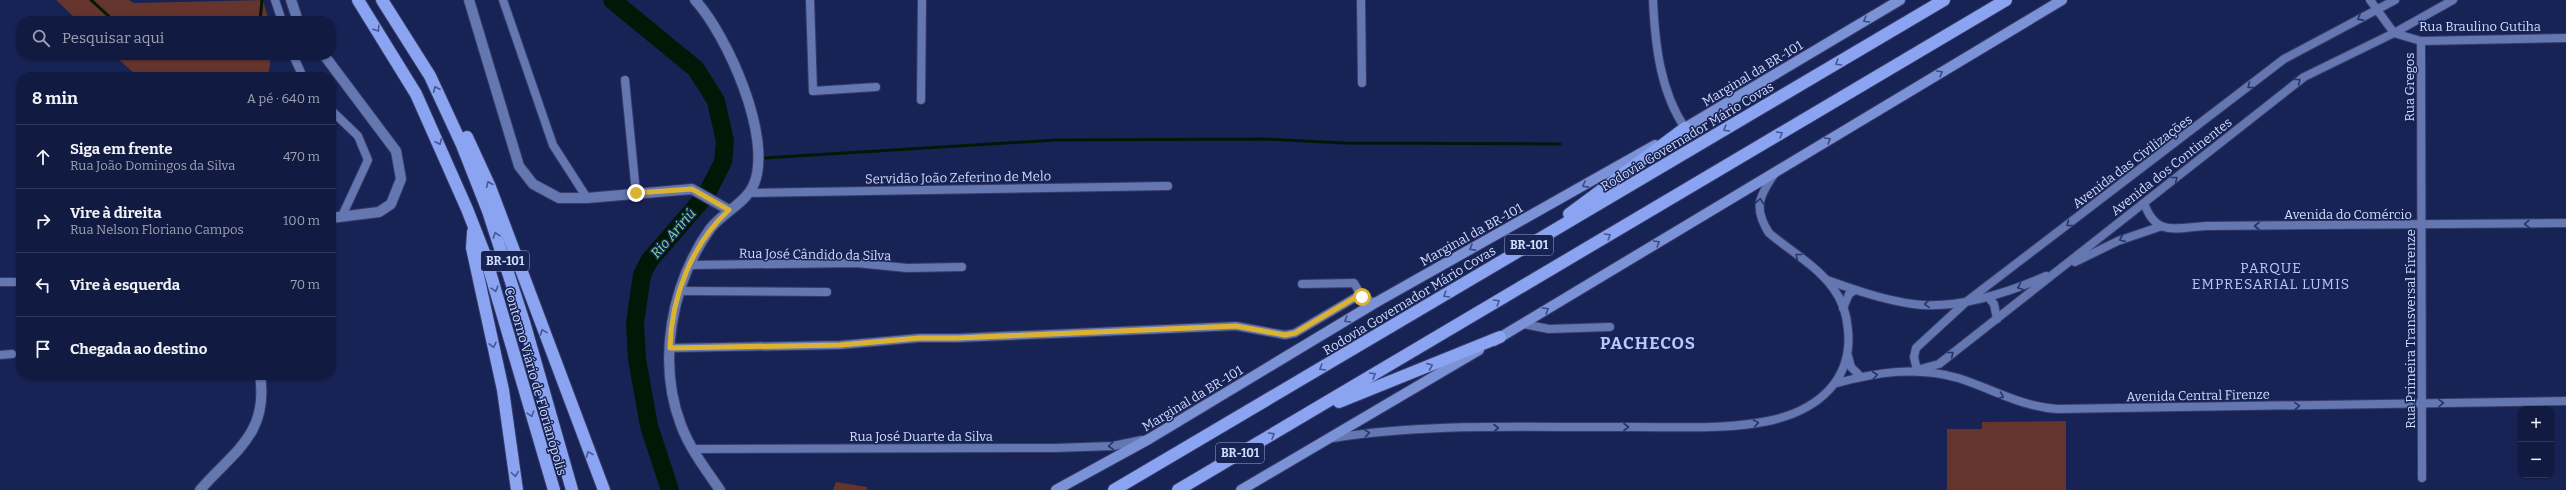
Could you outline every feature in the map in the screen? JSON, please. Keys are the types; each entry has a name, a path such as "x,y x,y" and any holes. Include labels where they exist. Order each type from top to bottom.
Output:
{"highway":[{"name":"Contorno Viário de Florianópolis","path":"358,0 416,94 447,159 485,255 554,490"},
{"name":"Contorno Viário de Florianópolis","path":"382,0 430,76 447,112 488,211 524,322 572,489"},
{"name":"Rodovia Governador Mário Covas","path":"1114,490 1944,0"},
{"name":"BR-101","path":"1178,490 2006,0"},
{"name":"BR-101","path":"447,112 464,130 490,187 604,490"},
{"path":"1511,256 1685,128"},
{"name":"BR-101","path":"473,225 472,248 502,390 517,490"},
{"path":"1303,417 1500,337"}],"main road":[{"name":"Marginal da BR-101","path":"1056,490 1149,439 1375,303 1685,128 1900,0"},
{"path":"1241,490 1523,324 2062,0"}],"street":[{"path":"275,0 280,16"},
{"path":"291,0 296,16"},
{"path":"468,0 519,166 533,184 559,198 587,198 636,193 697,190 729,210"},
{"path":"504,0 553,145 587,198"},
{"path":"695,0 715,24 724,41 754,124 759,157 756,177 748,193 710,229 680,291 673,312 669,368 676,406 682,426 693,449 720,490"},
{"path":"810,0 813,91 876,87"},
{"path":"921,100 922,0"},
{"path":"1361,0 1362,83"},
{"path":"1653,0 1664,86 1675,113 1685,128"},
{"path":"2370,0 2394,33"},
{"name":"Avenida das Civilizações","path":"1916,370 1914,357 1916,348 1966,302 2284,60 2395,0"},
{"name":"Avenida dos Continentes","path":"1916,370 1939,364 2304,77 2394,33 2453,0"},
{"name":"Rua Braulino Gutiha","path":"2394,33 2421,41 2566,38"},
{"name":"Rua Gregos","path":"2421,41 2421,132"},
{"path":"295,60 301,72"},
{"path":"328,60 396,151 400,166 401,179 391,204 379,212 336,217"},
{"path":"625,80 636,193"},
{"path":"336,115 358,136 368,160 342,216"},
{"name":"Rua Primeira Transversal Firenze","path":"2421,132 2422,478"},
{"path":"1776,171 1763,190 1759,200 1762,223 1768,233 1827,280 1855,290 1914,304 1966,302 1988,297 2056,272"},
{"name":"Servidão João Zeferino de Melo","path":"748,193 1168,186"},
{"path":"2144,203 2151,220 2159,227"},
{"name":"Avenida do Comércio","path":"2056,272 2118,240 2159,227 2566,224"},
{"name":"Rua José Cândido da Silva","path":"692,265 856,264 907,268 962,267"},
{"path":"1827,280 1843,308 1848,323 1848,355 1854,373 1860,376"},
{"path":"0,282 16,282"},
{"path":"1302,284 1354,284 1362,297"},
{"path":"1843,308 1849,294 1855,290"},
{"path":"680,291 827,292"},
{"path":"670,348 840,345 919,338 957,338 1236,326 1285,335 1295,333 1356,297 1362,297 1375,303"},
{"path":"1988,297 1996,309 1997,319"},
{"path":"1523,324 1549,329 1610,327"},
{"path":"0,355 12,354"},
{"path":"1328,438 1395,429 1680,427 1747,424 1773,420 1808,407 1837,383 1848,355"},
{"name":"Avenida Central Firenze","path":"1837,383 1860,376 1916,370 1958,378 2018,403 2057,409 2566,401"},
{"path":"200,490 252,433 259,412 260,380"},
{"name":"Rua José Duarte da Silva","path":"693,449 1055,448 1113,446 1149,439"}],"shaded area":[{"path":"56,0 129,0 134,3 263,0 268,16 73,16"},
{"path":"119,60 270,60 269,72 133,72"},
{"path":"2066,421 2066,490 1947,490 1947,429 1982,429 1982,422"},
{"path":"836,482 867,487 867,490 833,490"}],"waterway":[{"path":"91,0 109,16"},
{"path":"260,16 262,0"},
{"name":"Rio Aririú","path":"612,0 696,69 716,101 725,141 723,162 706,195 649,261 642,275 635,323 637,359 649,426 670,490"},
{"path":"764,158 1056,140 1266,139 1344,143 1560,144"}],"district":[{"name":"PARQUE EMPRESARIAL LUMIS","path":"2271,276"},
{"name":"PACHECOS","path":"1648,343"}],"route":[{"path":"636,193 692,189 697,190 729,210 710,229 701,243 680,291 673,312 670,348 818,346 864,344 919,338 957,338 1236,326 1285,335 1295,333 1356,297 1362,297"}]}
